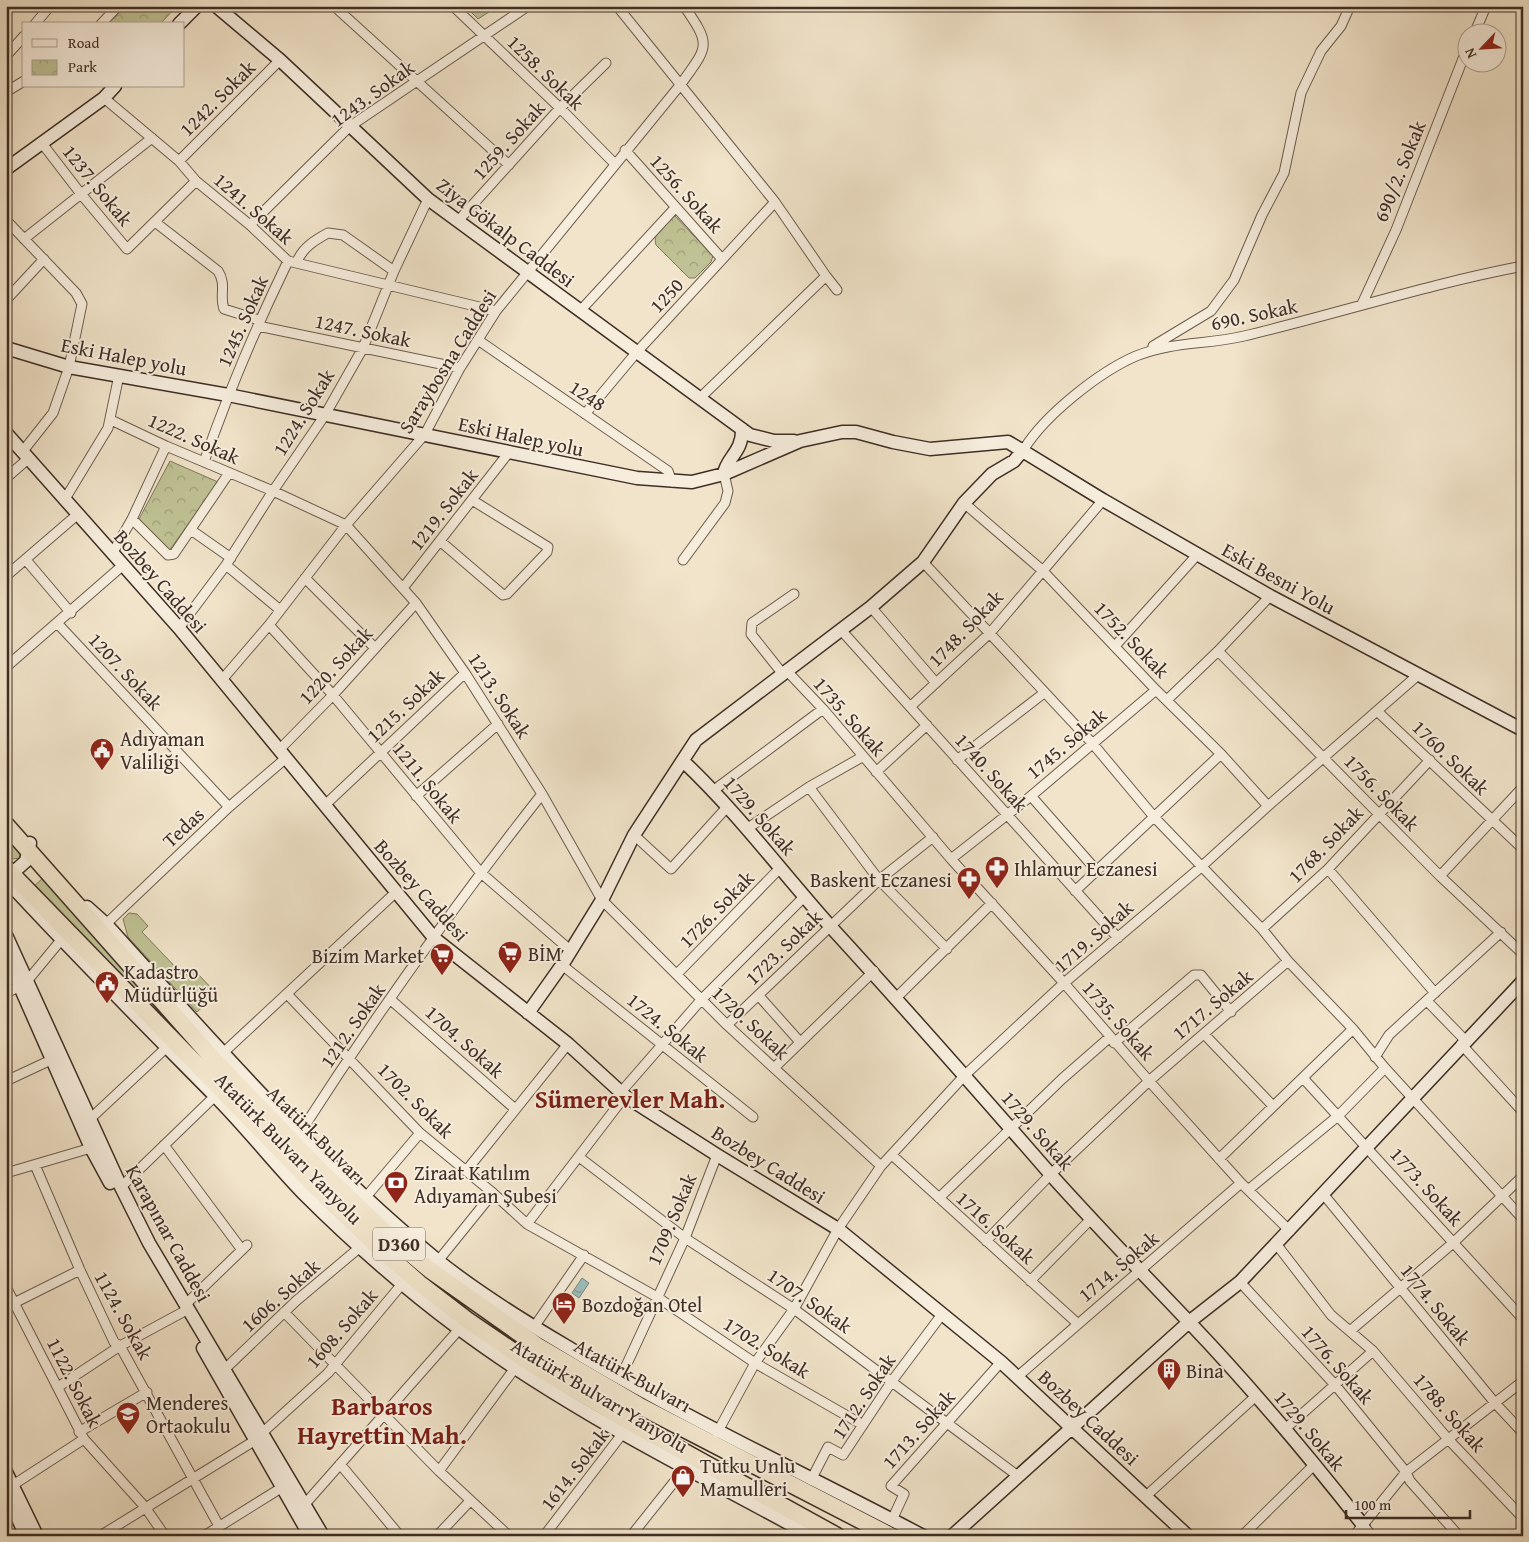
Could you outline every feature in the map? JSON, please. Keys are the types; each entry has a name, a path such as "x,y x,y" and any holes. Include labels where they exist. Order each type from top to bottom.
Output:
{"highway":[{"name":"Atatürk Bulvarı","path":"6,825 30,846 215,1061 319,1169 386,1233 430,1270 539,1347 638,1405 892,1528"},
{"name":"Atatürk Bulvarı","path":"8,875 309,1180 463,1325 530,1363 627,1428 711,1474 837,1536"}],"street":[{"path":"37,22 50,6"},
{"path":"103,22 118,6"},
{"path":"181,22 197,6"},
{"name":"Ziya Gökalp Caddesi","path":"216,6 280,60 349,127 428,199 750,435 760,439 800,441"},
{"path":"334,6 415,82 509,165"},
{"name":"1258. Sokak","path":"453,6 560,108 614,163"},
{"name":"1243. Sokak","path":"250,225 349,127 528,6"},
{"path":"617,6 775,202 837,290"},
{"name":"Saraybosna Caddesi","path":"221,681 269,625 279,609 346,525 426,434 460,368 496,311 614,163 681,84 703,53 705,47 698,24 684,6"},
{"path":"1134,358 1211,311 1234,280 1262,215 1284,173 1301,93 1322,51 1341,26 1350,6"},
{"path":"1479,22 1486,6"},
{"path":"6,56 22,38"},
{"name":"1242. Sokak","path":"179,161 280,60"},
{"name":"1259. Sokak","path":"458,221 560,108 606,63"},
{"name":"690/2. Sokak","path":"1362,304 1396,230 1458,72"},
{"path":"6,92 22,82"},
{"path":"6,169 104,98 113,88"},
{"name":"1241. Sokak","path":"104,98 179,161 196,180 292,262 496,311"},
{"path":"24,239 152,138"},
{"name":"1237. Sokak","path":"41,142 127,249 155,222"},
{"name":"1256. Sokak","path":"625,150 722,259"},
{"path":"155,222 196,180"},
{"name":"1224. Sokak","path":"179,628 228,561 324,415 363,348 394,271 428,199"},
{"name":"1250","path":"585,414 636,353 775,202"},
{"path":"580,311 675,208"},
{"path":"6,220 76,293 82,304 69,368 53,413 26,454 6,478"},
{"name":"1247. Sokak","path":"155,222 218,271 223,279 224,290 221,301 224,309 259,323 363,348 460,368"},
{"name":"1245. Sokak","path":"204,462 228,395 259,323 292,262 311,243 328,232 343,235 394,271"},
{"path":"6,300 44,259"},
{"name":"690. Sokak","path":"1024,449 1043,423 1069,400 1134,358 1163,346 1242,337 1314,319 1362,304 1523,266"},
{"path":"700,398 826,276"},
{"name":"1248","path":"478,340 668,470 672,482"},
{"name":"Eski Halep yolu","path":"6,348 69,368 228,395 426,434 586,469 672,482 692,482 724,474 800,441 842,432 856,432 930,449 949,449 995,442 1008,442 1024,449"},
{"path":"65,499 89,461 111,420 119,375"},
{"name":"1222. Sokak","path":"111,420 346,525"},
{"path":"682,560 725,503 728,491 724,474 725,469 739,449 742,429"},
{"name":"Bozbey Caddesi","path":"6,433 179,628 395,893 435,938 568,1044 623,1094 717,1155 838,1229 1001,1362 1188,1536"},
{"path":"112,554 132,519 166,446"},
{"path":"528,1013 562,964 602,900 634,835 696,740 871,607 923,562 964,503 992,474 1014,461 1024,449"},
{"name":"Eski Besni Yolu","path":"1024,449 1103,500 1197,555 1270,596 1523,730"},
{"name":"1219. Sokak","path":"404,588 510,452"},
{"path":"132,519 168,555 175,553 229,472"},
{"path":"440,541 503,595 508,594 547,552 548,547 472,500"},
{"name":"1748. Sokak","path":"911,706 990,633 1103,500"},
{"name":"1752. Sokak","path":"964,503 1042,570 1156,690 1221,754 1268,806"},
{"path":"6,576 78,514"},
{"name":"1213. Sokak","path":"346,525 404,588 465,673 542,794 602,900"},
{"path":"191,530 228,561 279,609"},
{"path":"1115,646 1197,555"},
{"path":"26,560 71,613"},
{"path":"923,562 1093,744 1155,818 1262,929 1288,961 1353,1029 1375,1057 1523,1219"},
{"path":"6,667 71,613 122,566"},
{"path":"305,578 376,648"},
{"name":"1735. Sokak","path":"794,594 752,623 752,634 784,672 824,709 862,757 951,860 992,903 1219,1159 1290,1231"},
{"path":"1167,700 1218,651 1270,596"},
{"name":"1220. Sokak","path":"282,754 416,603"},
{"path":"871,607 936,683"},
{"name":"1207. Sokak","path":"58,624 229,807"},
{"name":"1211. Sokak","path":"269,625 333,695 480,872 570,950"},
{"name":"1740. Sokak","path":"841,630 1118,938"},
{"name":"1756. Sokak","path":"1218,651 1440,876 1523,954"},
{"name":"1215. Sokak","path":"325,805 465,673"},
{"name":"1719. Sokak","path":"717,1432 755,1363 794,1309 838,1229 881,1166 965,1075 1064,984 1201,867 1418,675"},
{"name":"1745. Sokak","path":"951,860 1032,796 1156,690"},
{"path":"957,760 1044,693"},
{"path":"714,790 824,709"},
{"name":"1760. Sokak","path":"1377,711 1523,849"},
{"path":"416,796 498,724"},
{"path":"876,772 927,725"},
{"name":"Tedas","path":"106,924 282,754"},
{"path":"1075,891 1155,818 1221,754"},
{"path":"748,828 810,787 862,757"},
{"name":"1768. Sokak","path":"1262,929 1328,869 1430,760"},
{"name":"1729. Sokak","path":"683,762 714,790 748,828 830,926 874,971 1091,1220 1189,1322 1285,1428 1363,1525"},
{"path":"810,787 879,880 947,949"},
{"path":"1440,876 1523,787"},
{"name":"1212. Sokak","path":"300,1133 349,1057 480,872 542,794"},
{"path":"1032,796 1097,871"},
{"path":"634,835 671,869 728,806"},
{"name":"Atatürk Bulvarı Yanyolu","path":"6,815 30,846 92,913 106,924 222,1053 365,1198 438,1260 485,1295 620,1379 717,1432 811,1480 892,1528 923,1536"},
{"name":"1723. Sokak","path":"727,1026 879,880 933,837"},
{"path":"8,875 24,862 30,846"},
{"name":"1726. Sokak","path":"677,974 780,867"},
{"path":"1328,869 1436,993"},
{"name":"Atatürk Bulvarı Yanyolu","path":"8,875 61,940 168,1046 302,1192 360,1248 402,1284 463,1325 515,1368 627,1428 686,1467 711,1474 812,1536"},
{"path":"222,1053 395,893"},
{"path":"527,1224 661,1045 701,1000 805,896"},
{"name":"1720. Sokak","path":"602,900 727,1026 881,1166"},
{"path":"897,998 992,903"},
{"path":"1375,1057 1389,1035 1428,1002 1501,932"},
{"name":"Karapınar Caddesi","path":"6,935 53,1059 91,1148 257,1437 305,1504 323,1536"},
{"path":"6,993 25,983 61,940"},
{"name":"Karapınar Caddesi","path":"6,955 25,983 149,1243 184,1308 225,1369 281,1488 310,1536"},
{"name":"1717. Sokak","path":"986,1241 1051,1174 1149,1081 1288,961"},
{"name":"1724. Sokak","path":"562,964 753,1117"},
{"path":"774,1068 874,971"},
{"path":"939,1198 1011,1128 1112,1040 1194,975 1201,975 1231,1012"},
{"path":"952,1536 1189,1322 1240,1282 1414,1099 1463,1042 1523,981"},
{"name":"1702. Sokak","path":"287,994 420,1133 494,1193 527,1224 584,1254 657,1297 755,1363 863,1424"},
{"path":"759,996 800,1042"},
{"name":"1704. Sokak","path":"391,1000 515,1110"},
{"path":"1428,1002 1523,1112"},
{"path":"1219,1159 1353,1029"},
{"path":"1204,1034 1273,1106"},
{"path":"466,1171 568,1044"},
{"path":"90,1119 168,1046"},
{"path":"6,1081 53,1059"},
{"path":"1248,1190 1338,1116 1385,1068"},
{"name":"1773. Sokak","path":"1303,1078 1523,1318"},
{"path":"121,1187 215,1096"},
{"path":"365,1198 420,1133"},
{"path":"58,1387 120,1346 184,1308 244,1248 164,1145"},
{"path":"6,1173 91,1148"},
{"name":"1709. Sokak","path":"620,1379 685,1238 717,1155"},
{"name":"1716. Sokak","path":"892,1155 1077,1323"},
{"name":"1707. Sokak","path":"579,1157 685,1238 794,1309 1018,1476"},
{"name":"1124. Sokak","path":"35,1165 80,1270 114,1342 120,1346 147,1392 219,1526"},
{"path":"1350,1331 1453,1243 1523,1176"},
{"name":"1714. Sokak","path":"1017,1377 1077,1323 1140,1273 1241,1183"},
{"path":"438,1260 494,1193"},
{"name":"1774. Sokak","path":"1324,1195 1495,1404 1523,1433"},
{"path":"1030,1282 1091,1220"},
{"name":"1788. Sokak","path":"1276,1245 1331,1315 1373,1351 1448,1439 1523,1518"},
{"name":"1606. Sokak","path":"225,1369 284,1312 360,1248"},
{"path":"534,1327 584,1254"},
{"path":"10,1305 80,1270"},
{"name":"1776. Sokak","path":"1240,1282 1336,1386 1406,1472 1410,1480 1459,1536"},
{"name":"1608. Sokak","path":"100,1536 257,1437 336,1365 402,1284"},
{"name":"1122. Sokak","path":"6,1287 10,1305 58,1387 81,1436 145,1507 165,1536"},
{"path":"284,1312 439,1471 508,1536"},
{"name":"1712. Sokak","path":"811,1480 828,1447 844,1455 892,1381 943,1313"},
{"path":"305,1504 463,1325"},
{"path":"1285,1428 1336,1386 1373,1351"},
{"name":"1713. Sokak","path":"892,1528 904,1494 891,1486 1001,1362"},
{"path":"439,1471 515,1368"},
{"path":"1354,1536 1406,1472 1523,1381"},
{"path":"8,1493 81,1436 147,1392"},
{"path":"1146,1496 1256,1396"},
{"name":"1614. Sokak","path":"544,1536 627,1428"},
{"path":"340,1464 400,1536"},
{"path":"1242,1536 1315,1464"},
{"path":"631,1536 686,1467"},
{"path":"6,1472 8,1493 26,1536"},
{"path":"204,1536 281,1488"},
{"path":"8,1493 37,1536"},
{"path":"437,1536 470,1501"},
{"path":"1363,1525 1372,1536"}],"green space":[{"path":"126,6 177,6 162,22 109,22"},
{"path":"465,6 498,6 478,19"},
{"path":"675,216 713,256 711,262 695,278 689,278 656,245 656,236 660,228"},
{"path":"170,461 218,482 169,551 139,519"},
{"path":"6,834 22,850 19,858 13,859 6,852"},
{"path":"44,877 166,1018 163,1022 110,963 33,887"},
{"path":"129,913 137,914 148,926 142,932 183,975 196,972 217,994 197,1012 128,937 123,919"}],"water":[{"path":"582,1278 589,1283 579,1298 572,1293"}],"place":[{"name":"Adıyaman Valiliği","path":"102,771"},
{"name":"Ihlamur Eczanesi","path":"997,889"},
{"name":"Baskent Eczanesi","path":"969,900"},
{"name":"BİM","path":"510,974"},
{"name":"Bizim Market","path":"442,976"},
{"name":"Kadastro Müdürlüğü","path":"107,1004"},
{"name":"Ziraat Katılım Adıyaman Şubesi","path":"396,1204"},
{"name":"Bozdoğan Otel","path":"564,1325"},
{"name":"Bina","path":"1169,1391"},
{"name":"Menderes Ortaokulu","path":"128,1435"},
{"name":"Tutku Unlu Mamulleri","path":"683,1498"}],"district":[{"name":"Sümerevler Mah.","path":"630,1099"},
{"name":"Barbaros Hayrettin Mah.","path":"382,1420"}]}
